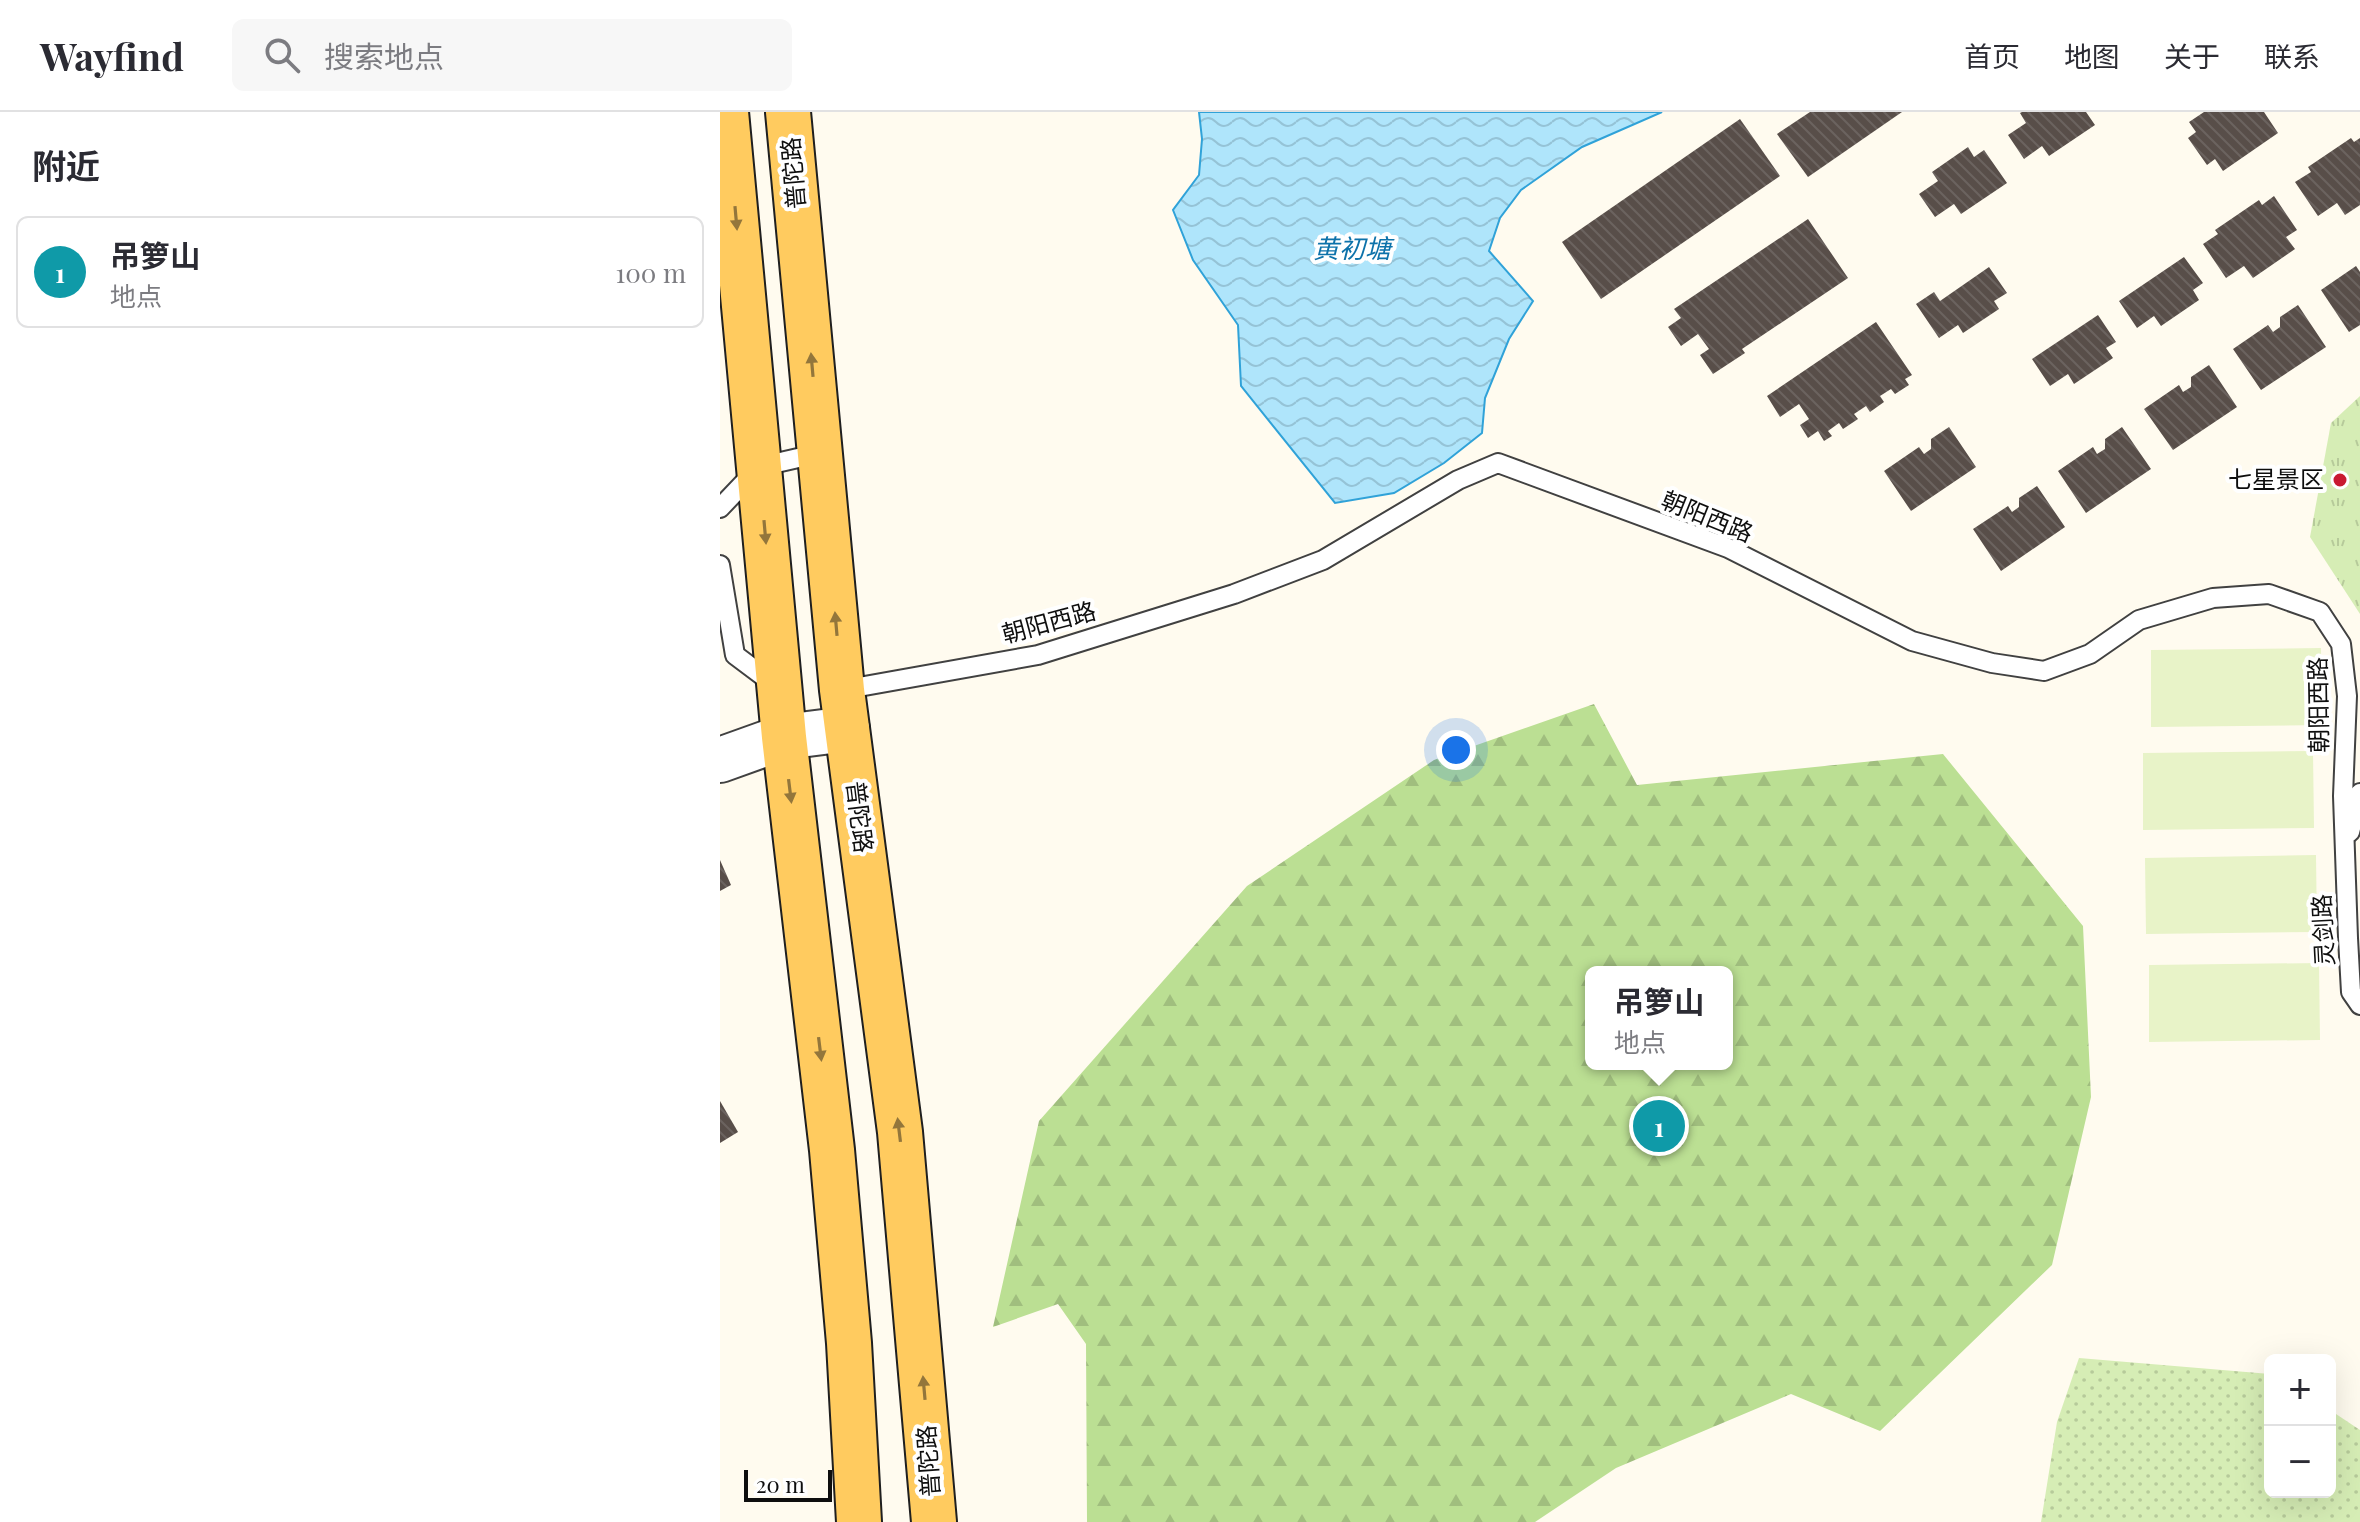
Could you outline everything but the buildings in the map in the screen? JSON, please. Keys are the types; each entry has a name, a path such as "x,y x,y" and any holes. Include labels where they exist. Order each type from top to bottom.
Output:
{"main road":[{"path":"726,112 784,737 832,1150 849,1343 859,1522"},
{"name":"普陀路","path":"788,112 845,710 900,1132 934,1522"}],"street":[{"path":"720,760 784,737 845,710"}],"lane":[{"path":"720,508 759,467 820,453"},
{"name":"朝阳西路","path":"845,710 1038,655 1234,594 1323,560 1458,480 1498,463 1728,548 1912,641 1992,663 2044,671 2090,654 2139,620 2213,598 2269,594 2320,612 2341,644 2343,657 2347,696 2343,796 2345,850"},
{"path":"720,565 727,658 779,688"},
{"path":"2345,850 2360,793"},
{"name":"灵剑路","path":"2345,850 2351,992 2360,1005"}],"green space":[{"name":"七星景区","path":"2360,396 2360,614 2310,537 2331,423"},
{"path":"2321,648 2322,725 2151,727 2151,650"},
{"path":"1594,704 1637,785 1943,754 2083,926 2091,1097 2052,1265 1880,1431 1791,1394 1616,1468 1535,1522 1087,1522 1086,1344 1058,1304 993,1327 1039,1121 1247,886 1434,760"},
{"path":"2313,751 2314,828 2143,830 2143,753"},
{"path":"2316,855 2317,932 2146,934 2145,858"},
{"path":"2319,963 2320,1040 2149,1042 2149,965"},
{"path":"2079,1358 2264,1373 2264,1498 2336,1498 2336,1414 2360,1430 2360,1522 2041,1522 2057,1422"}],"water":[{"name":"黄初塘","path":"1199,112 1662,112 1582,147 1521,190 1500,218 1489,251 1533,301 1509,339 1485,398 1482,433 1444,463 1394,493 1335,503 1241,386 1238,325 1193,260 1173,210 1199,175 1202,139"}],"place":[{"name":"七星景区","path":"2340,480"},
{"name":"吊箩山","path":"1659,1126"}]}
